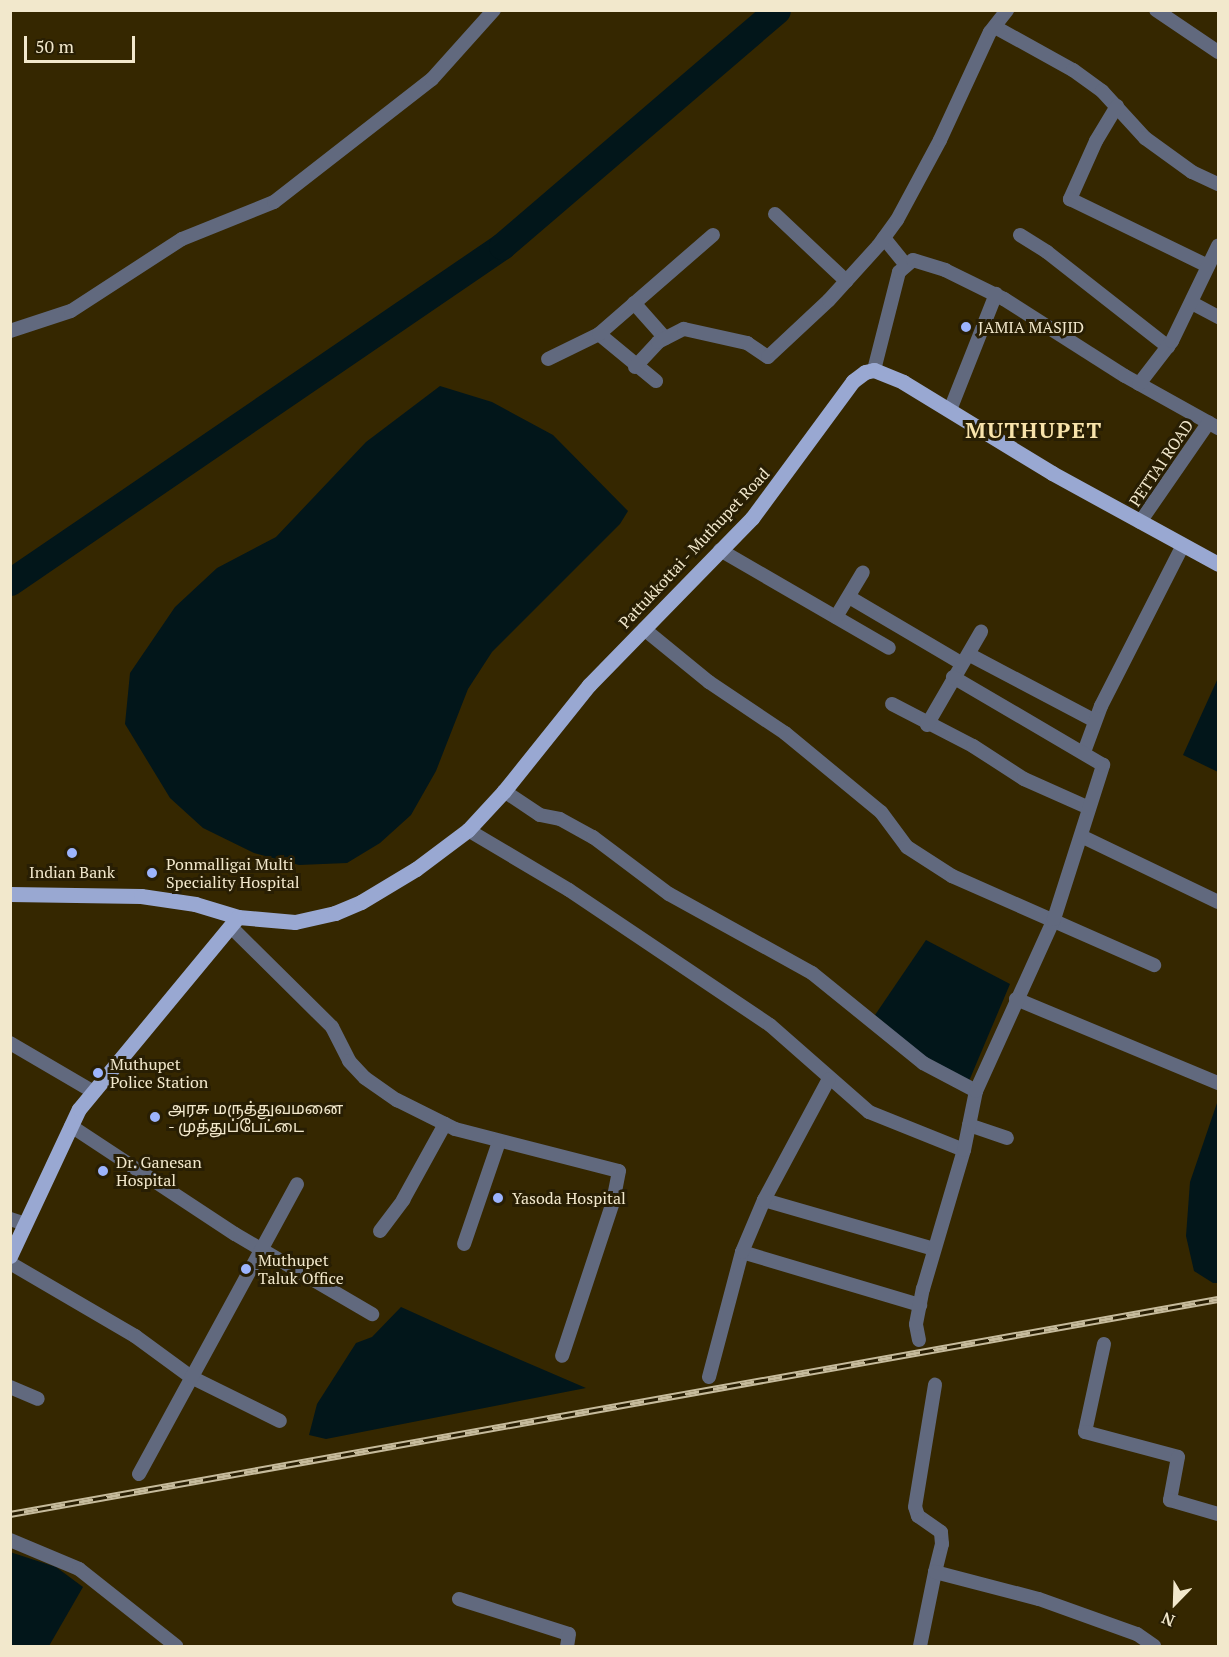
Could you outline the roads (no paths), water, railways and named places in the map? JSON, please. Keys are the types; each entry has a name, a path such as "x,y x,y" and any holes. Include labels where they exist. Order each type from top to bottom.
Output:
{"main road":[{"path":"874,370 903,382 1182,547 1218,564"},
{"name":"Pattukkottai - Muthupet Road","path":"10,894 141,896 195,904 234,922 295,922 335,913 416,869 468,830 504,791 589,685 720,550 784,479 853,381 874,370"},
{"path":"10,1256 71,1126 94,1092 234,922"}],"street":[{"path":"10,331 71,311 182,238 274,202 432,80 494,10"},
{"path":"635,368 665,338 684,329 747,343 768,357 846,281 884,238 940,140 994,27 1007,10"},
{"path":"1156,10 1218,52"},
{"path":"994,27 1073,70 1117,106 1145,138 1168,156 1218,184"},
{"path":"1117,106 1095,141 1070,199 1208,266"},
{"path":"775,214 846,281"},
{"path":"548,359 599,334 713,235"},
{"path":"1020,235 1047,252 1168,347"},
{"path":"884,238 906,265"},
{"path":"1138,384 1168,347 1192,303 1218,246"},
{"path":"874,370 899,272 913,260 945,270 996,294 1138,384 1214,425"},
{"path":"950,410 996,294"},
{"path":"634,303 665,338"},
{"path":"1192,303 1218,317"},
{"path":"599,334 635,368 656,381"},
{"name":"PETTAI ROAD","path":"1140,522 1214,425"},
{"path":"1084,752 1095,721 1182,547"},
{"path":"720,550 889,648"},
{"path":"836,617 863,572"},
{"path":"849,597 965,659 1095,721"},
{"path":"644,629 709,682 794,740 881,812 907,847 952,876 1154,965"},
{"path":"927,725 981,632"},
{"path":"919,1340 920,1305 964,1149 976,1091 1054,919 1103,765 953,677"},
{"path":"892,704 927,725 973,746 1024,779 1089,808"},
{"path":"504,791 540,815 560,819 593,837 669,894 812,973 922,1063 976,1091"},
{"path":"468,830 672,957 770,1025 869,1112 964,1149"},
{"path":"1081,836 1218,902"},
{"path":"234,922 332,1026 349,1061 365,1078 445,1124 499,1142 619,1171 613,1202 562,1356"},
{"path":"1016,999 1218,1083"},
{"path":"10,1043 94,1092"},
{"path":"709,1377 742,1252 764,1200 829,1079"},
{"path":"380,1231 403,1200 445,1124"},
{"path":"969,1125 1007,1138"},
{"path":"71,1126 260,1249 372,1314"},
{"path":"464,1244 499,1142"},
{"path":"140,1474 297,1184"},
{"path":"764,1200 934,1249"},
{"path":"10,1219 26,1224"},
{"path":"742,1252 920,1305"},
{"path":"10,1263 135,1336 191,1377 280,1421"},
{"path":"1104,1344 1085,1432 1178,1457 1170,1500 1218,1514"},
{"path":"920,1647 942,1544 941,1532 918,1516 915,1507 935,1385"},
{"path":"10,1387 38,1399"},
{"path":"10,1540 79,1569 176,1647"},
{"path":"935,1572 1039,1599 1137,1634 1154,1647"},
{"path":"459,1599 569,1634 567,1647"}],"waterway":[{"path":"10,582 502,246 777,10"}],"railway":[{"path":"10,1514 1218,1299"}],"place":[{"name":"JAMIA MASJID","path":"966,327"},
{"name":"Indian Bank","path":"72,853"},
{"name":"Ponmalligai Multi Speciality Hospital","path":"152,873"},
{"name":"Muthupet Police Station","path":"98,1073"},
{"name":"அரசு மருத்துவமனை - முத்துப்பேட்டை","path":"155,1117"},
{"name":"Dr. Ganesan Hospital","path":"103,1171"},
{"name":"Yasoda Hospital","path":"498,1198"},
{"name":"Muthupet Taluk Office","path":"246,1269"}],"district":[{"name":"MUTHUPET","path":"1034,430"}]}
